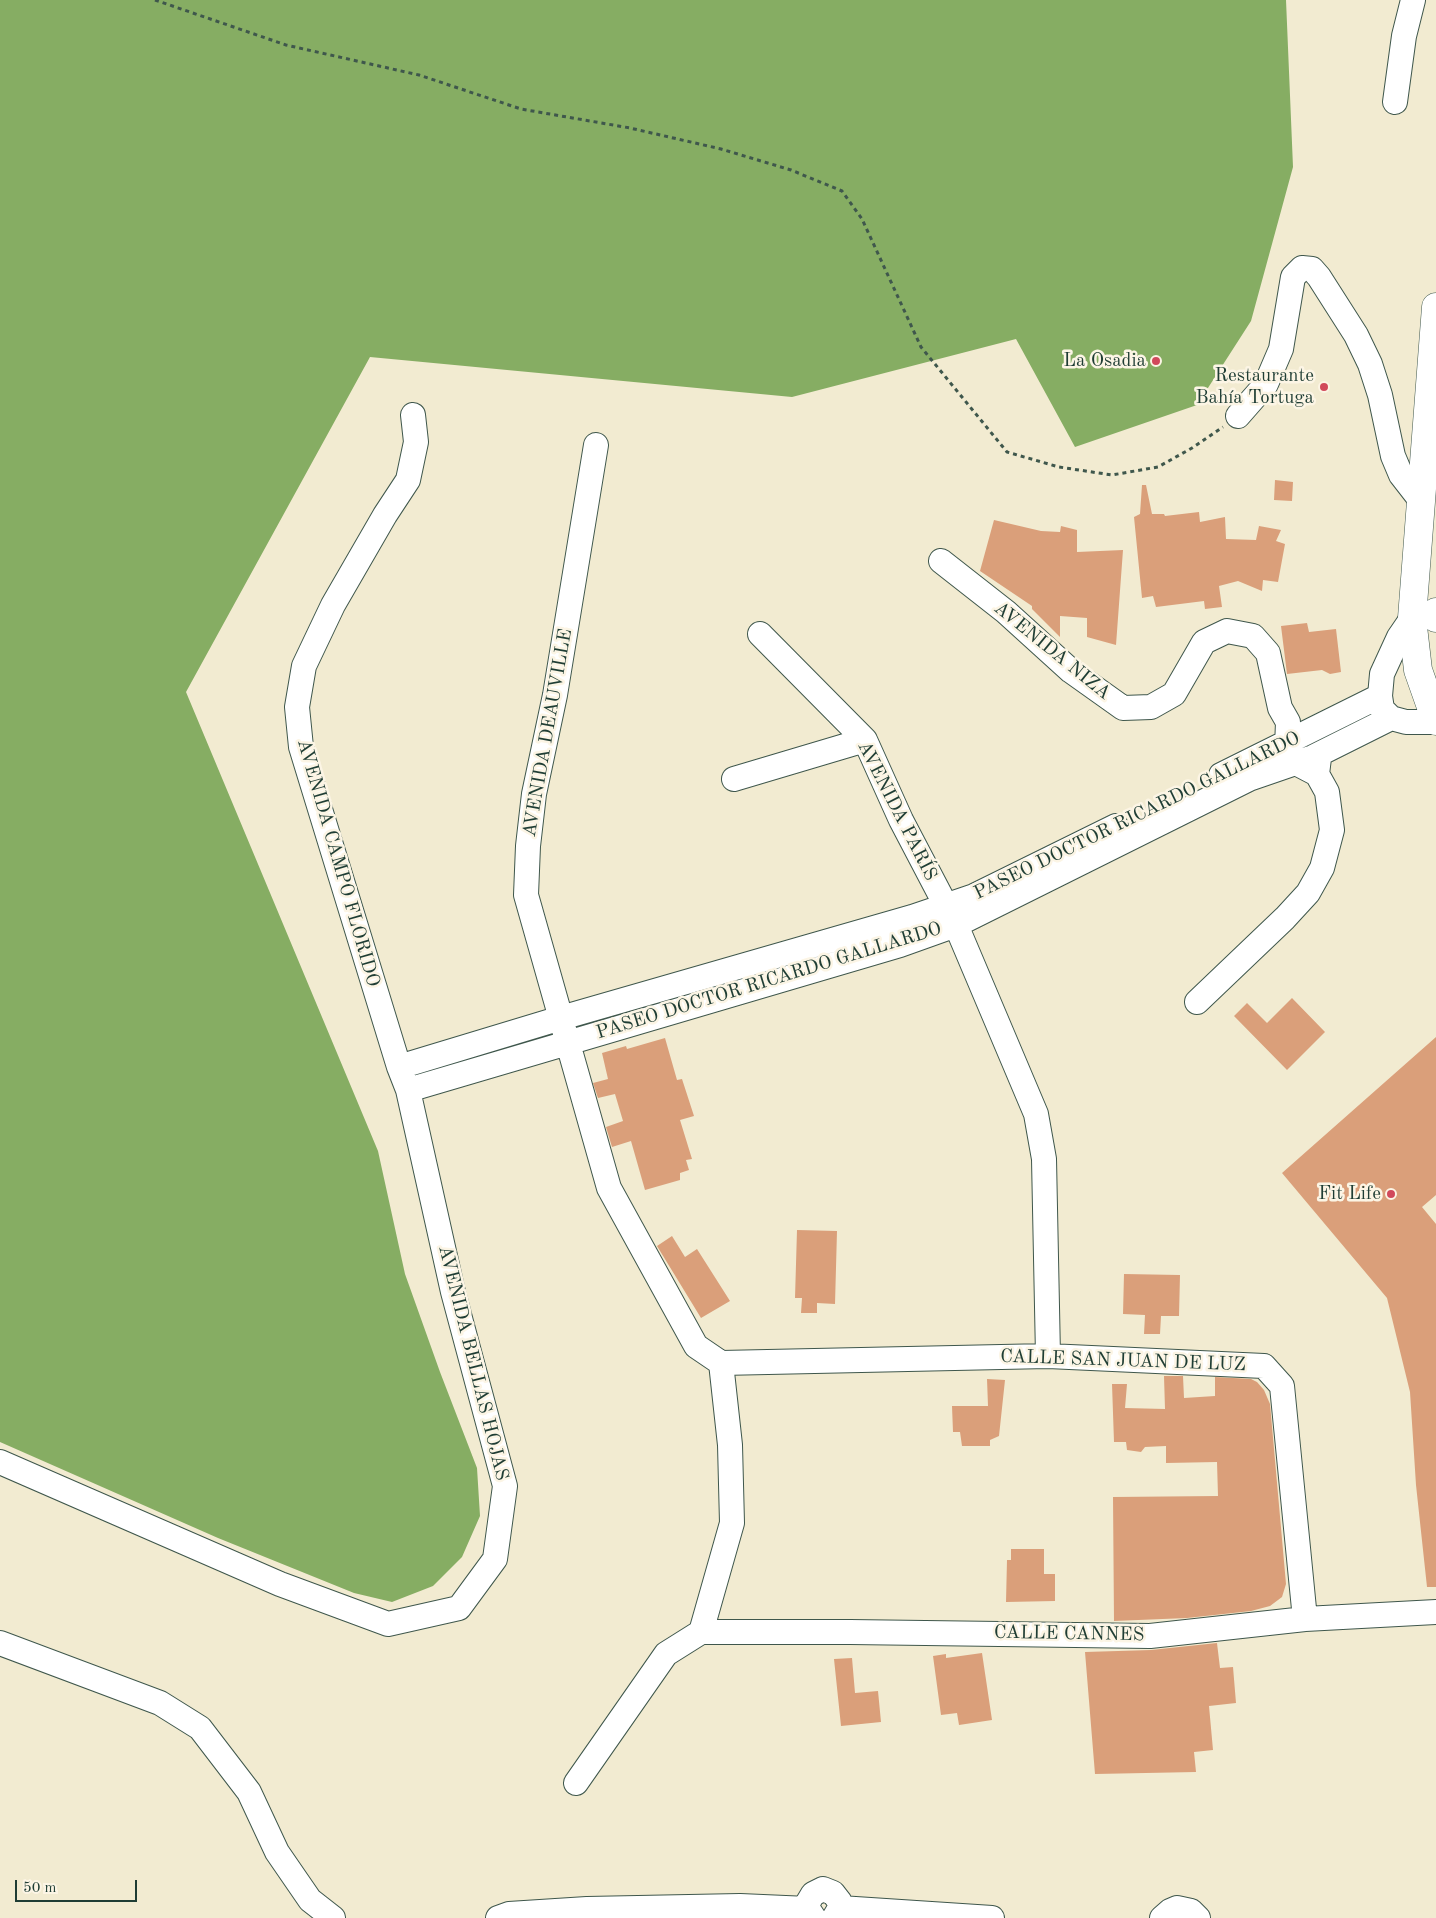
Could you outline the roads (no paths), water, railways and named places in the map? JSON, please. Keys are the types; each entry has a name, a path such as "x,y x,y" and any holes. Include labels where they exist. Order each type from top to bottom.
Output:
{"highway":[{"path":"1436,307 1422,502 1428,616 1418,670 1436,722"}],"street":[{"path":"1396,102 1404,36 1413,0"},
{"path":"1238,416 1266,384 1281,349 1293,277 1302,268 1312,269 1356,336 1370,364 1380,395 1393,456 1401,475 1422,502"},
{"name":"AVENIDA CAMPO FLORIDO","path":"399,1067 301,747 297,707 304,666 333,605 385,515 408,480 416,442 413,415"},
{"name":"AVENIDA DEAUVILLE","path":"596,445 555,695 534,794 528,846 526,895 609,1188 696,1346 721,1363"},
{"name":"AVENIDA NIZA","path":"941,561 1006,612 1071,671 1123,708 1151,707 1174,694 1204,642 1227,631 1253,636 1268,653 1280,708 1295,740 1319,743 1319,764 1327,792 1332,830 1322,868 1308,893 1285,918 1197,1002"},
{"path":"1428,616 1399,637 1382,674 1380,696 1382,709 1391,718 1406,722 1436,722"},
{"name":"AVENIDA PARÍS","path":"760,634 864,740 901,820 951,915 1036,1114 1044,1159 1048,1356"},
{"name":"PASEO DOCTOR RICARDO GALLARDO","path":"408,1090 890,948 951,915 974,896 1295,740 1380,696"},
{"name":"PASEO DOCTOR RICARDO GALLARDO","path":"1319,764 1391,718"},
{"path":"734,779 864,740"},
{"path":"1295,740 1319,764"},
{"name":"PASEO DOCTOR RICARDO GALLARDO","path":"399,1067 561,1018 902,920 951,915"},
{"name":"AVENIDA BELLAS HOJAS","path":"0,1462 280,1584 388,1624 459,1608 495,1559 505,1486 453,1292 408,1090 399,1067"},
{"name":"CALLE SAN JUAN DE LUZ","path":"721,1363 1048,1356 1264,1366 1282,1386 1305,1619"},
{"path":"576,1783 666,1654 701,1632 732,1523 730,1445 721,1363"},
{"name":"CALLE CANNES","path":"701,1632 1150,1636 1305,1619 1436,1612"},
{"path":"0,1643 160,1703 200,1728 249,1792 277,1852 310,1900 333,1918"},
{"path":"505,1917 587,1909 740,1906 811,1914 808,1904 813,1894 823,1889 828,1890 837,1897 837,1913 992,1918"},
{"path":"1162,1918 1170,1911 1184,1908 1191,1911 1198,1918"}],"place":[{"name":"La Osadia","path":"1156,361"},
{"name":"Restaurante Bahía Tortuga","path":"1324,387"},
{"name":"Fit Life","path":"1391,1194"}]}
